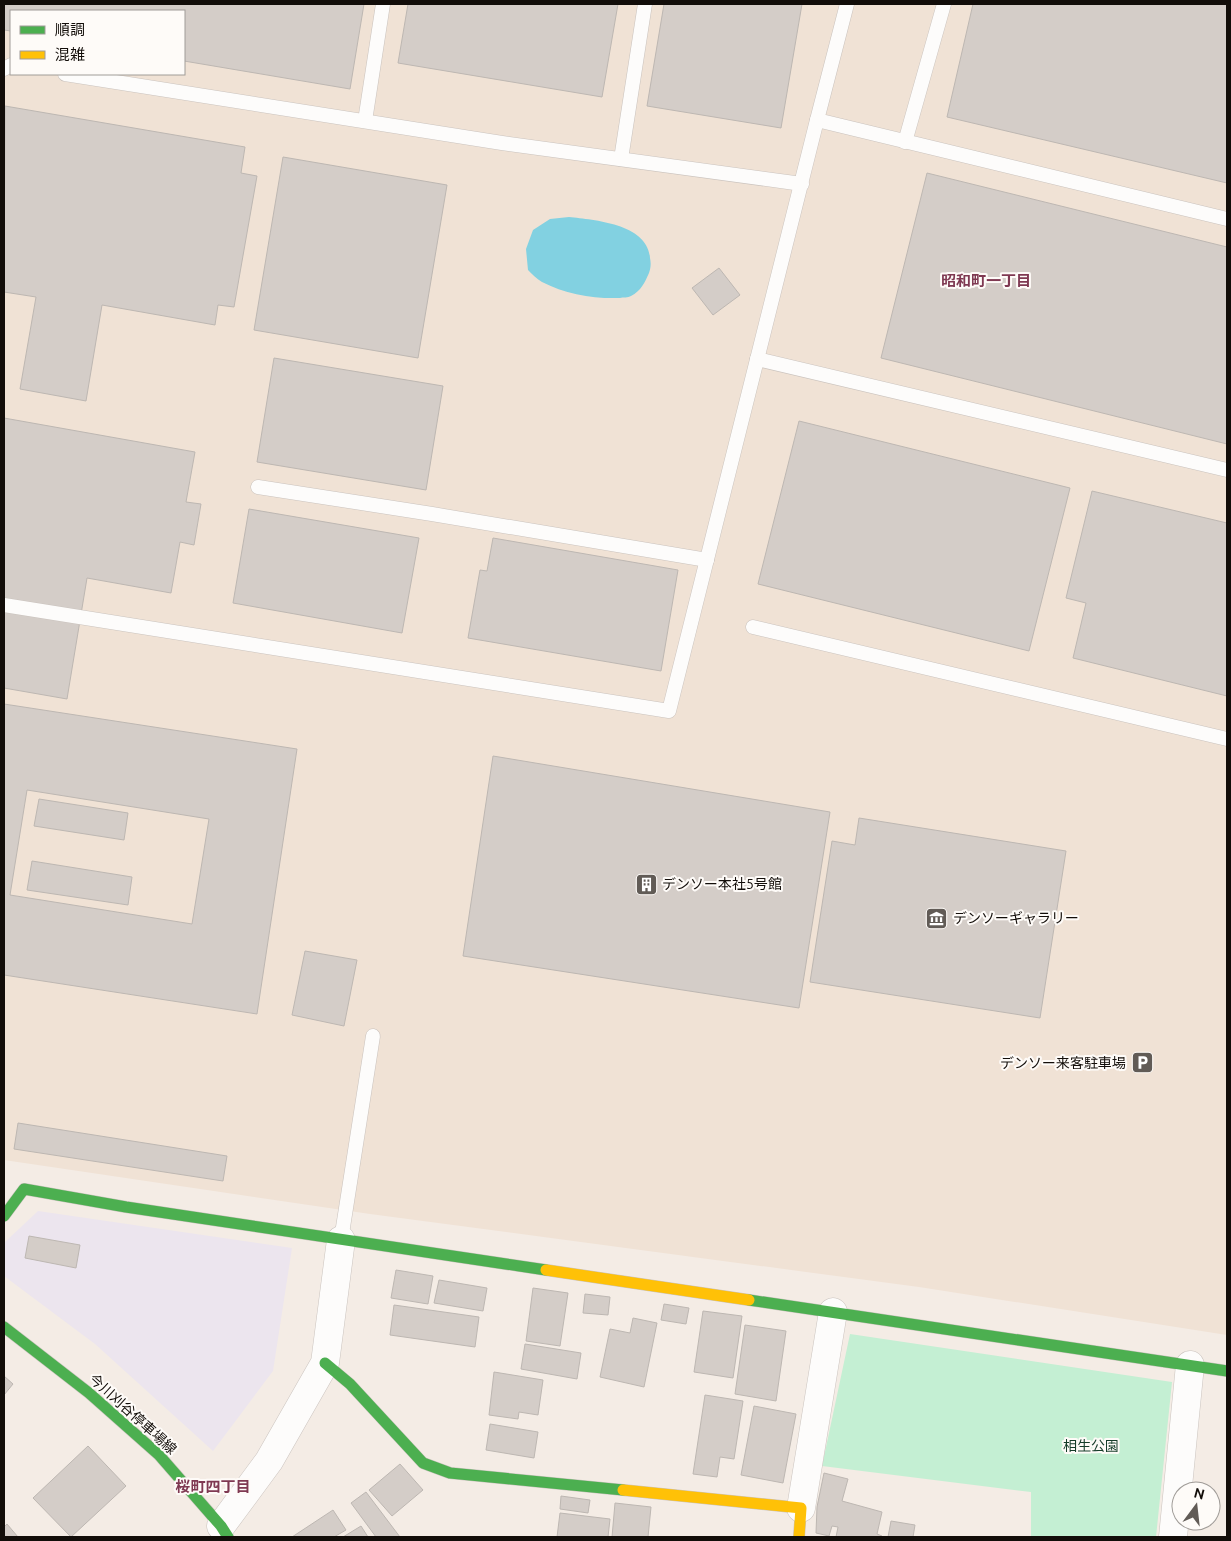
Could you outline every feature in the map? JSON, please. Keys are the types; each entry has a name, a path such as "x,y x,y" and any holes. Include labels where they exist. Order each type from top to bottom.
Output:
{"street":[{"path":"4,1216 24,1189 126,1207 341,1240 1227,1371"},
{"path":"224,1532 269,1461 325,1363 341,1240"},
{"path":"799,1537 801,1508 832,1312"},
{"name":"今川刈谷停車場線","path":"4,1327 89,1392 159,1455 224,1532"},
{"path":"325,1363 350,1384 423,1463 450,1473 801,1508"},
{"path":"1173,1537 1190,1365"}],"lane":[{"path":"365,121 383,4"},
{"path":"620,160 645,4"},
{"path":"4,604 669,711 847,4"},
{"path":"905,142 944,4"},
{"path":"70,75 620,160 802,184"},
{"path":"818,120 1227,219"},
{"path":"757,359 1227,470"},
{"path":"258,487 707,560"},
{"path":"753,627 1227,739"},
{"path":"341,1240 373,1036"}],"shaded area":[{"path":"4,4 1227,4 1227,1335 919,1287 370,1214 4,1160"},
{"path":"38,1211 292,1248 273,1371 213,1451 95,1344 4,1276 4,1243"}],"green space":[{"name":"相生公園","path":"850,1334 1172,1382 1156,1537 1031,1537 1031,1492 822,1466"}],"water":[{"path":"569,217 606,222 630,231 640,238 647,247 651,265 646,280 637,292 630,297 620,298 580,295 560,290 542,282 528,270 526,249 533,230 550,219"}],"building":[{"path":"4,4 364,4 350,89 185,61 185,10 10,10 10,31 4,30"},
{"path":"408,4 618,4 602,97 398,63"},
{"path":"664,4 802,4 781,128 647,106"},
{"path":"973,4 1227,4 1227,183 947,117"},
{"path":"5,106 245,147 241,173 257,176 234,307 218,305 215,325 102,305 86,401 20,389 36,297 4,292"},
{"path":"283,157 447,185 418,358 254,330"},
{"path":"927,173 1227,247 1227,444 881,358"},
{"path":"719,268 740,295 713,315 692,288"},
{"path":"274,358 443,386 426,490 257,462"},
{"path":"4,418 195,452 186,502 201,504 194,545 180,542 171,593 87,578 67,699 4,688"},
{"path":"799,421 1070,488 1029,651 758,584"},
{"path":"1092,491 1227,523 1227,696 1073,658 1086,603 1066,598"},
{"path":"249,509 419,538 402,633 233,603"},
{"path":"493,538 678,570 661,671 468,638 480,570 487,571"},
{"path":"4,704 297,749 257,1014 4,975","holes":["27,790 209,819 192,924 10,895"]},
{"name":"デンソー本社5号館","path":"493,756 830,812 799,1008 463,956"},
{"path":"39,799 128,813 124,840 34,826"},
{"path":"859,818 1066,851 1040,1018 810,982 832,841 855,845"},
{"path":"32,861 132,877 128,905 27,890"},
{"path":"305,951 357,960 344,1026 292,1015"},
{"path":"18,1123 227,1156 223,1181 14,1149"},
{"path":"29,1236 80,1245 76,1268 25,1258"},
{"path":"396,1270 433,1276 428,1304 391,1298"},
{"path":"439,1280 487,1288 483,1311 434,1303"},
{"path":"533,1288 568,1293 560,1346 526,1341"},
{"path":"585,1294 610,1297 608,1315 583,1313"},
{"path":"664,1304 689,1308 686,1324 661,1320"},
{"path":"394,1305 479,1317 475,1347 390,1335"},
{"path":"703,1311 742,1316 733,1378 694,1372"},
{"path":"633,1318 657,1323 644,1387 600,1377 610,1329 630,1333"},
{"path":"745,1325 786,1331 776,1401 735,1394"},
{"path":"525,1344 581,1353 577,1379 521,1369"},
{"path":"494,1372 543,1380 538,1415 519,1412 518,1419 489,1415"},
{"path":"4,1376 13,1384 4,1395"},
{"path":"705,1395 743,1401 734,1459 720,1457 717,1477 693,1474"},
{"path":"754,1406 796,1414 783,1483 741,1475"},
{"path":"490,1424 538,1432 534,1458 486,1450"},
{"path":"88,1446 126,1486 71,1537 33,1498"},
{"path":"400,1464 423,1490 392,1516 369,1490"},
{"path":"824,1473 848,1479 842,1501 882,1512 877,1534 882,1537 836,1537 838,1527 832,1526 829,1536 816,1533 817,1507"},
{"path":"366,1492 400,1537 376,1537 351,1503"},
{"path":"561,1496 590,1500 588,1513 560,1509"},
{"path":"615,1503 651,1507 648,1537 612,1537"},
{"path":"333,1510 346,1530 334,1537 292,1537"},
{"path":"560,1513 610,1519 608,1537 557,1537"},
{"path":"891,1521 915,1525 913,1537 888,1537"},
{"path":"7,1524 18,1537 4,1537 4,1527"},
{"path":"361,1526 368,1537 343,1537"}],"traffic: fast":[{"path":"4,1216 24,1189 126,1207 546,1270"},
{"path":"749,1300 1227,1371"},
{"path":"4,1327 89,1393 159,1455 221,1526 228,1537"},
{"path":"325,1363 350,1384 423,1463 450,1473 623,1490"}],"traffic: slow":[{"path":"546,1270 749,1300"},
{"path":"623,1490 801,1508 799,1537"}],"place":[{"name":"デンソー本社5号館","path":"646,884"},
{"name":"デンソーギャラリー","path":"937,918"},
{"name":"デンソー来客駐車場","path":"1142,1063"}],"district":[{"name":"昭和町一丁目","path":"986,280"},
{"name":"桜町四丁目","path":"213,1486"}]}
